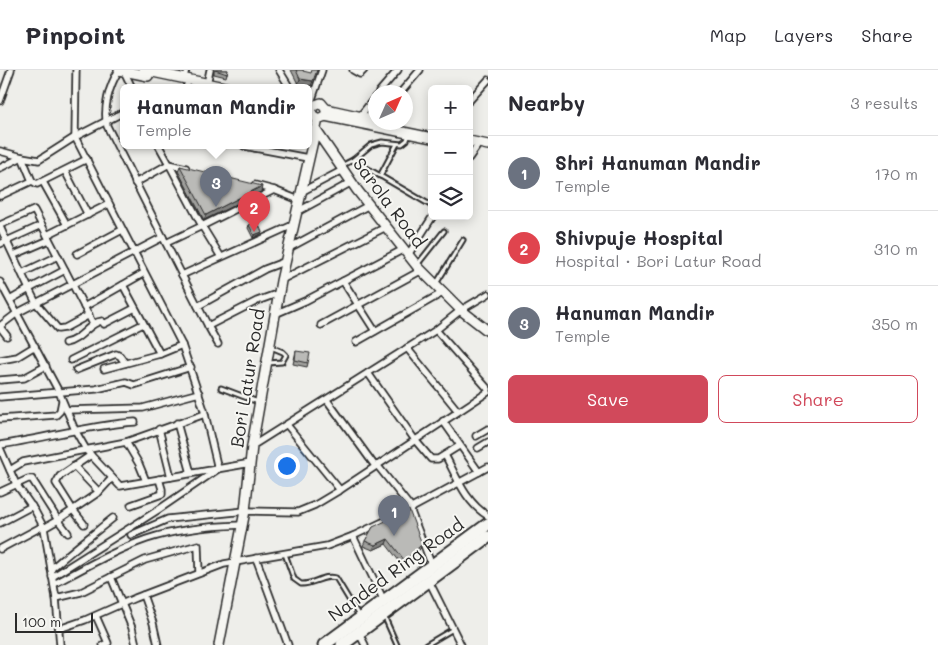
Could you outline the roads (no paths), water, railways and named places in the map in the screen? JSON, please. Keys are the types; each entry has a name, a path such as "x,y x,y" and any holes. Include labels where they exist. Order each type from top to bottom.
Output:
{"highway":[{"name":"Nanded Ring Road","path":"324,645 488,524"},
{"path":"342,645 488,537"}],"main road":[{"path":"120,70 186,80"},
{"path":"143,70 198,84"},
{"path":"315,111 368,118"},
{"path":"315,111 428,137"},
{"name":"Bori Latur Road","path":"312,141 315,129 315,111"},
{"path":"413,128 428,132"},
{"name":"Sarola Road","path":"315,129 369,205 406,252 461,310 488,331"},
{"path":"473,145 488,146"},
{"name":"Bori Latur Road","path":"219,645 245,511 252,446 281,280 310,149"}],"street":[{"path":"0,101 10,70"},
{"path":"76,70 75,137 182,345 199,393 218,469"},
{"path":"129,84 120,70 111,82 104,116 106,122 135,183 218,344"},
{"path":"205,84 210,70"},
{"path":"279,70 288,84"},
{"path":"315,111 322,70"},
{"path":"353,70 360,74 364,70"},
{"path":"385,85 398,70"},
{"path":"406,85 419,70"},
{"path":"473,97 488,80"},
{"path":"360,116 368,106"},
{"path":"0,151 39,160 75,137 120,114"},
{"path":"161,149 221,257"},
{"path":"265,149 308,158"},
{"path":"0,168 22,157"},
{"path":"22,157 32,181 37,184 88,160"},
{"path":"135,183 169,164 197,171"},
{"path":"245,183 300,196 342,168"},
{"path":"65,171 88,215"},
{"path":"0,196 32,181"},
{"path":"43,182 67,225"},
{"path":"297,212 352,182"},
{"path":"166,244 274,190"},
{"path":"14,255 109,204"},
{"path":"289,248 369,205"},
{"path":"88,315 64,328 58,329 36,303 0,226 34,210 93,324"},
{"path":"275,314 298,305 343,281 406,252 430,220"},
{"path":"182,276 295,224"},
{"path":"0,244 42,225"},
{"path":"281,280 386,227"},
{"path":"77,254 122,230"},
{"path":"7,336 0,327 17,312 163,237"},
{"path":"22,273 58,256"},
{"path":"198,306 266,269 286,261"},
{"path":"321,325 359,305 420,268"},
{"path":"10,300 65,270"},
{"path":"84,307 144,273"},
{"path":"343,281 375,331"},
{"path":"0,282 46,366 75,430 89,453 120,486 251,463"},
{"path":"123,285 160,354"},
{"path":"356,342 444,292"},
{"path":"208,326 279,293"},
{"path":"252,446 436,330 461,310 488,294"},
{"path":"65,343 81,336 96,322 102,321 104,324 135,308"},
{"path":"71,360 143,324"},
{"path":"131,535 168,519 245,511 298,512 315,505 340,490 415,440 488,390 436,330"},
{"path":"104,369 160,354 182,345"},
{"path":"0,360 17,357 35,346"},
{"path":"407,348 458,411"},
{"path":"76,370 116,354 125,363"},
{"path":"0,380 24,378 46,366"},
{"path":"0,398 96,388 126,382 134,385 191,367"},
{"path":"368,373 400,416 415,440 431,459 436,460 459,446"},
{"path":"66,410 143,408 199,393"},
{"path":"0,419 56,415 60,411 62,399"},
{"path":"327,400 411,509 432,566"},
{"path":"10,470 23,462 89,453 204,414"},
{"path":"443,421 479,472"},
{"path":"60,645 56,598 44,527 16,484 2,457 0,447 75,430 135,422"},
{"path":"177,423 191,473"},
{"path":"287,425 340,490"},
{"path":"159,429 171,477"},
{"path":"476,436 488,429"},
{"path":"126,442 139,464 146,481"},
{"path":"478,448 488,442"},
{"path":"84,524 56,483 60,476 89,453"},
{"path":"445,455 459,483 474,504 488,516"},
{"path":"74,466 99,492"},
{"path":"59,629 224,564 327,546 354,536 411,509 488,467"},
{"path":"52,577 158,510 218,469"},
{"path":"0,549 74,510 99,492 112,478"},
{"path":"0,492 28,479 32,479 68,533"},
{"path":"131,505 162,494 159,479"},
{"path":"0,523 32,506"},
{"path":"51,569 79,544 94,535 113,518"},
{"path":"54,584 124,548 156,537 198,528 242,525"},
{"path":"127,528 136,544"},
{"path":"354,536 384,601"},
{"path":"56,598 82,592 156,556 198,545 199,573"},
{"path":"256,558 288,645"},
{"path":"112,577 132,628 136,645"},
{"path":"430,581 461,645"},
{"path":"143,595 153,623 158,645"},
{"path":"96,616 108,643 102,645"},
{"path":"359,633 365,645"}],"lane":[{"path":"342,168 371,144 382,142 404,143 409,133"},
{"path":"380,176 397,144"},
{"path":"353,160 428,204"},
{"path":"420,268 444,231"},
{"path":"436,284 463,240"},
{"path":"268,363 282,362 286,355 284,352 270,347"},
{"path":"221,388 259,402"},
{"path":"285,554 294,579 301,584 330,577 336,578 360,618"},
{"path":"383,615 398,645"},
{"path":"426,645 453,628"}],"place":[{"name":"Hanuman Mandir","path":"216,207"},
{"name":"Shivpuje Hospital","path":"254,232"},
{"name":"Shri Hanuman Mandir","path":"394,536"}]}
